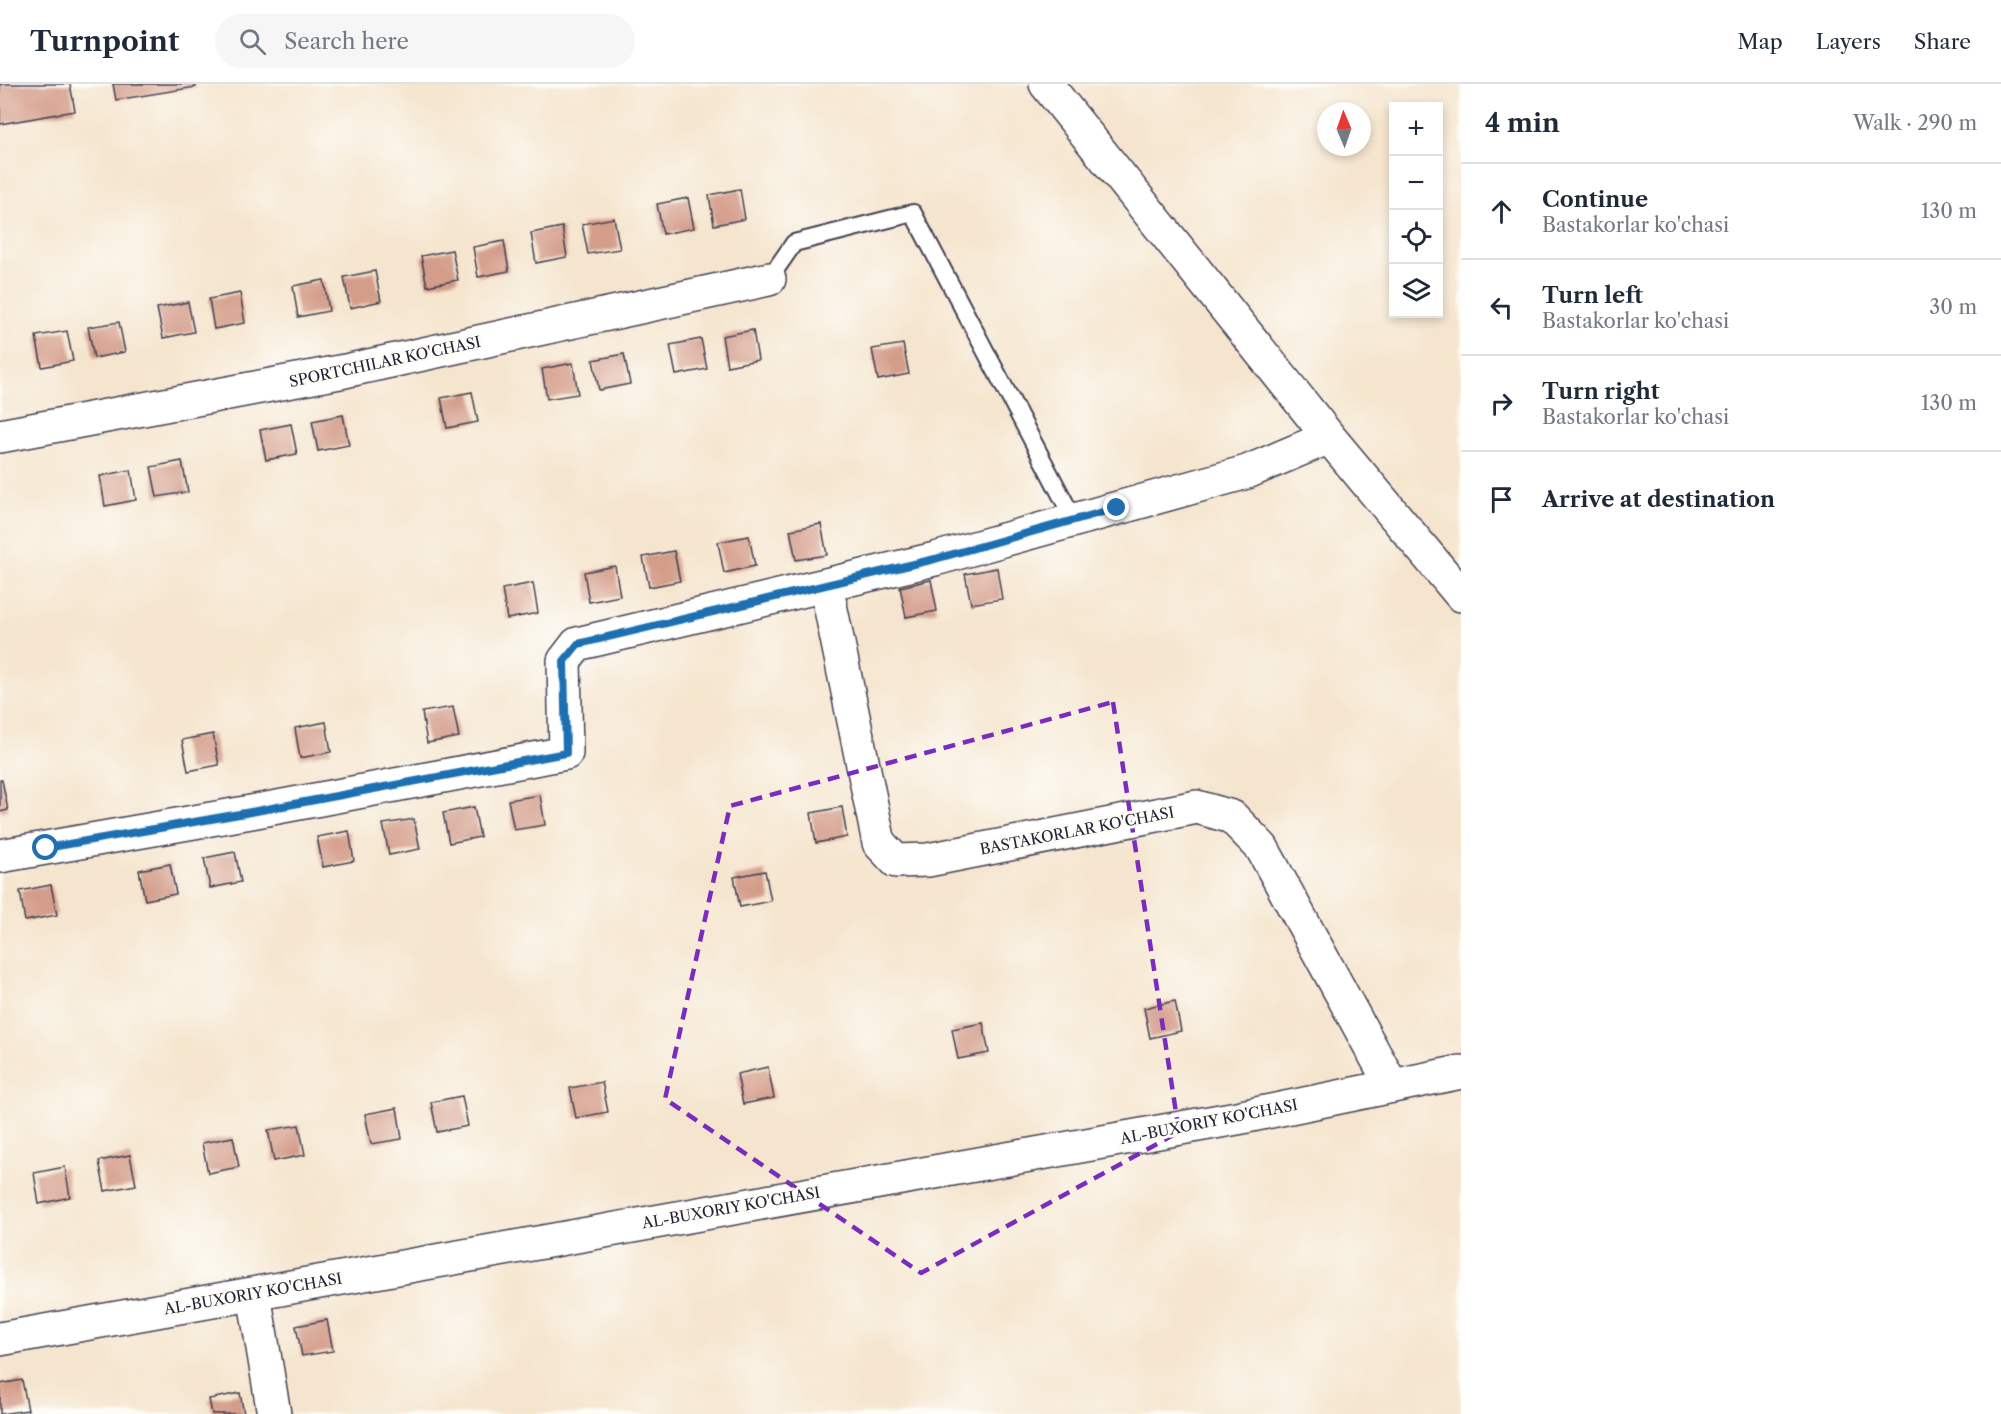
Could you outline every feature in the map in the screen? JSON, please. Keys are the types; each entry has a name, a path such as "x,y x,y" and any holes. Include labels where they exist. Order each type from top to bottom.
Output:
{"street":[{"path":"1046,84 1329,437 1461,595"},
{"name":"SPORTCHILAR KO'CHASI","path":"0,436 345,371 769,279"},
{"path":"0,856 566,753 564,661 578,644 935,559 1247,472 1329,437"},
{"name":"BASTAKORLAR KO'CHASI","path":"826,585 879,843 896,861 928,860 1197,807 1232,817 1262,848 1392,1086"},
{"name":"AL-BUXORIY KO'CHASI","path":"0,1339 1237,1118 1461,1072"},
{"path":"254,1294 274,1414"}],"lane":[{"path":"769,279 794,243 913,213 1074,520"}],"highlighted area":[{"path":"1113,702 1179,1132 921,1273 665,1099 730,806"}],"building":[{"path":"0,84 70,84 75,111 0,124"},
{"path":"113,84 195,84 196,87 116,100"},
{"path":"740,189 745,219 714,225 709,195"},
{"path":"688,198 694,228 663,234 657,204"},
{"path":"614,218 620,249 588,254 582,224"},
{"path":"562,227 567,257 536,263 531,233"},
{"path":"504,241 509,271 478,277 473,247"},
{"path":"452,250 458,280 427,286 421,256"},
{"path":"375,271 381,301 350,308 344,277"},
{"path":"324,280 329,311 298,317 293,286"},
{"path":"240,293 245,323 214,329 209,299"},
{"path":"188,302 194,332 163,338 157,308"},
{"path":"119,322 125,352 94,358 88,327"},
{"path":"753,330 758,360 727,366 722,336"},
{"path":"67,331 73,361 42,367 36,336"},
{"path":"701,339 707,369 676,375 670,345"},
{"path":"903,344 909,374 878,380 872,349"},
{"path":"624,354 630,384 599,390 593,360"},
{"path":"573,363 578,394 547,399 542,369"},
{"path":"472,392 478,422 447,428 441,398"},
{"path":"343,415 349,445 318,451 312,421"},
{"path":"291,424 297,454 266,460 260,430"},
{"path":"182,461 188,492 157,497 151,467"},
{"path":"131,470 136,500 105,506 100,476"},
{"path":"821,524 827,555 796,560 790,530"},
{"path":"749,536 755,566 724,573 718,542"},
{"path":"674,551 680,581 649,587 643,557"},
{"path":"615,566 620,596 589,602 584,572"},
{"path":"997,568 1002,599 971,604 965,574"},
{"path":"931,580 937,611 906,617 900,587"},
{"path":"533,583 538,613 507,619 502,589"},
{"path":"453,707 459,737 427,743 422,712"},
{"path":"326,722 331,752 300,758 295,728"},
{"path":"213,734 219,765 188,771 182,740"},
{"path":"0,780 2,780 8,810 0,812"},
{"path":"540,795 545,825 514,830 508,800"},
{"path":"474,807 480,837 449,843 443,813"},
{"path":"842,807 847,837 816,843 811,813"},
{"path":"414,819 420,849 389,855 383,824"},
{"path":"349,831 354,861 323,867 317,837"},
{"path":"235,852 241,882 210,888 204,858"},
{"path":"170,864 176,894 145,900 139,870"},
{"path":"765,871 771,901 740,907 734,877"},
{"path":"51,885 57,915 25,921 20,891"},
{"path":"1175,1001 1181,1031 1150,1038 1144,1008"},
{"path":"983,1023 989,1053 958,1059 952,1029"},
{"path":"768,1067 774,1098 743,1104 737,1074"},
{"path":"602,1082 608,1112 576,1118 570,1088"},
{"path":"462,1096 468,1126 437,1132 431,1102"},
{"path":"397,1108 402,1139 371,1144 365,1114"},
{"path":"299,1125 305,1155 274,1161 268,1130"},
{"path":"233,1137 239,1167 208,1173 202,1143"},
{"path":"130,1155 136,1185 105,1191 99,1161"},
{"path":"65,1167 70,1197 39,1204 34,1173"},
{"path":"327,1320 333,1351 302,1356 296,1326"},
{"path":"22,1380 28,1410 0,1414 0,1384"},
{"path":"240,1393 244,1414 212,1414 209,1399"}],"route":[{"path":"46,848 566,753 564,661 578,644 935,559 1117,508"}]}
